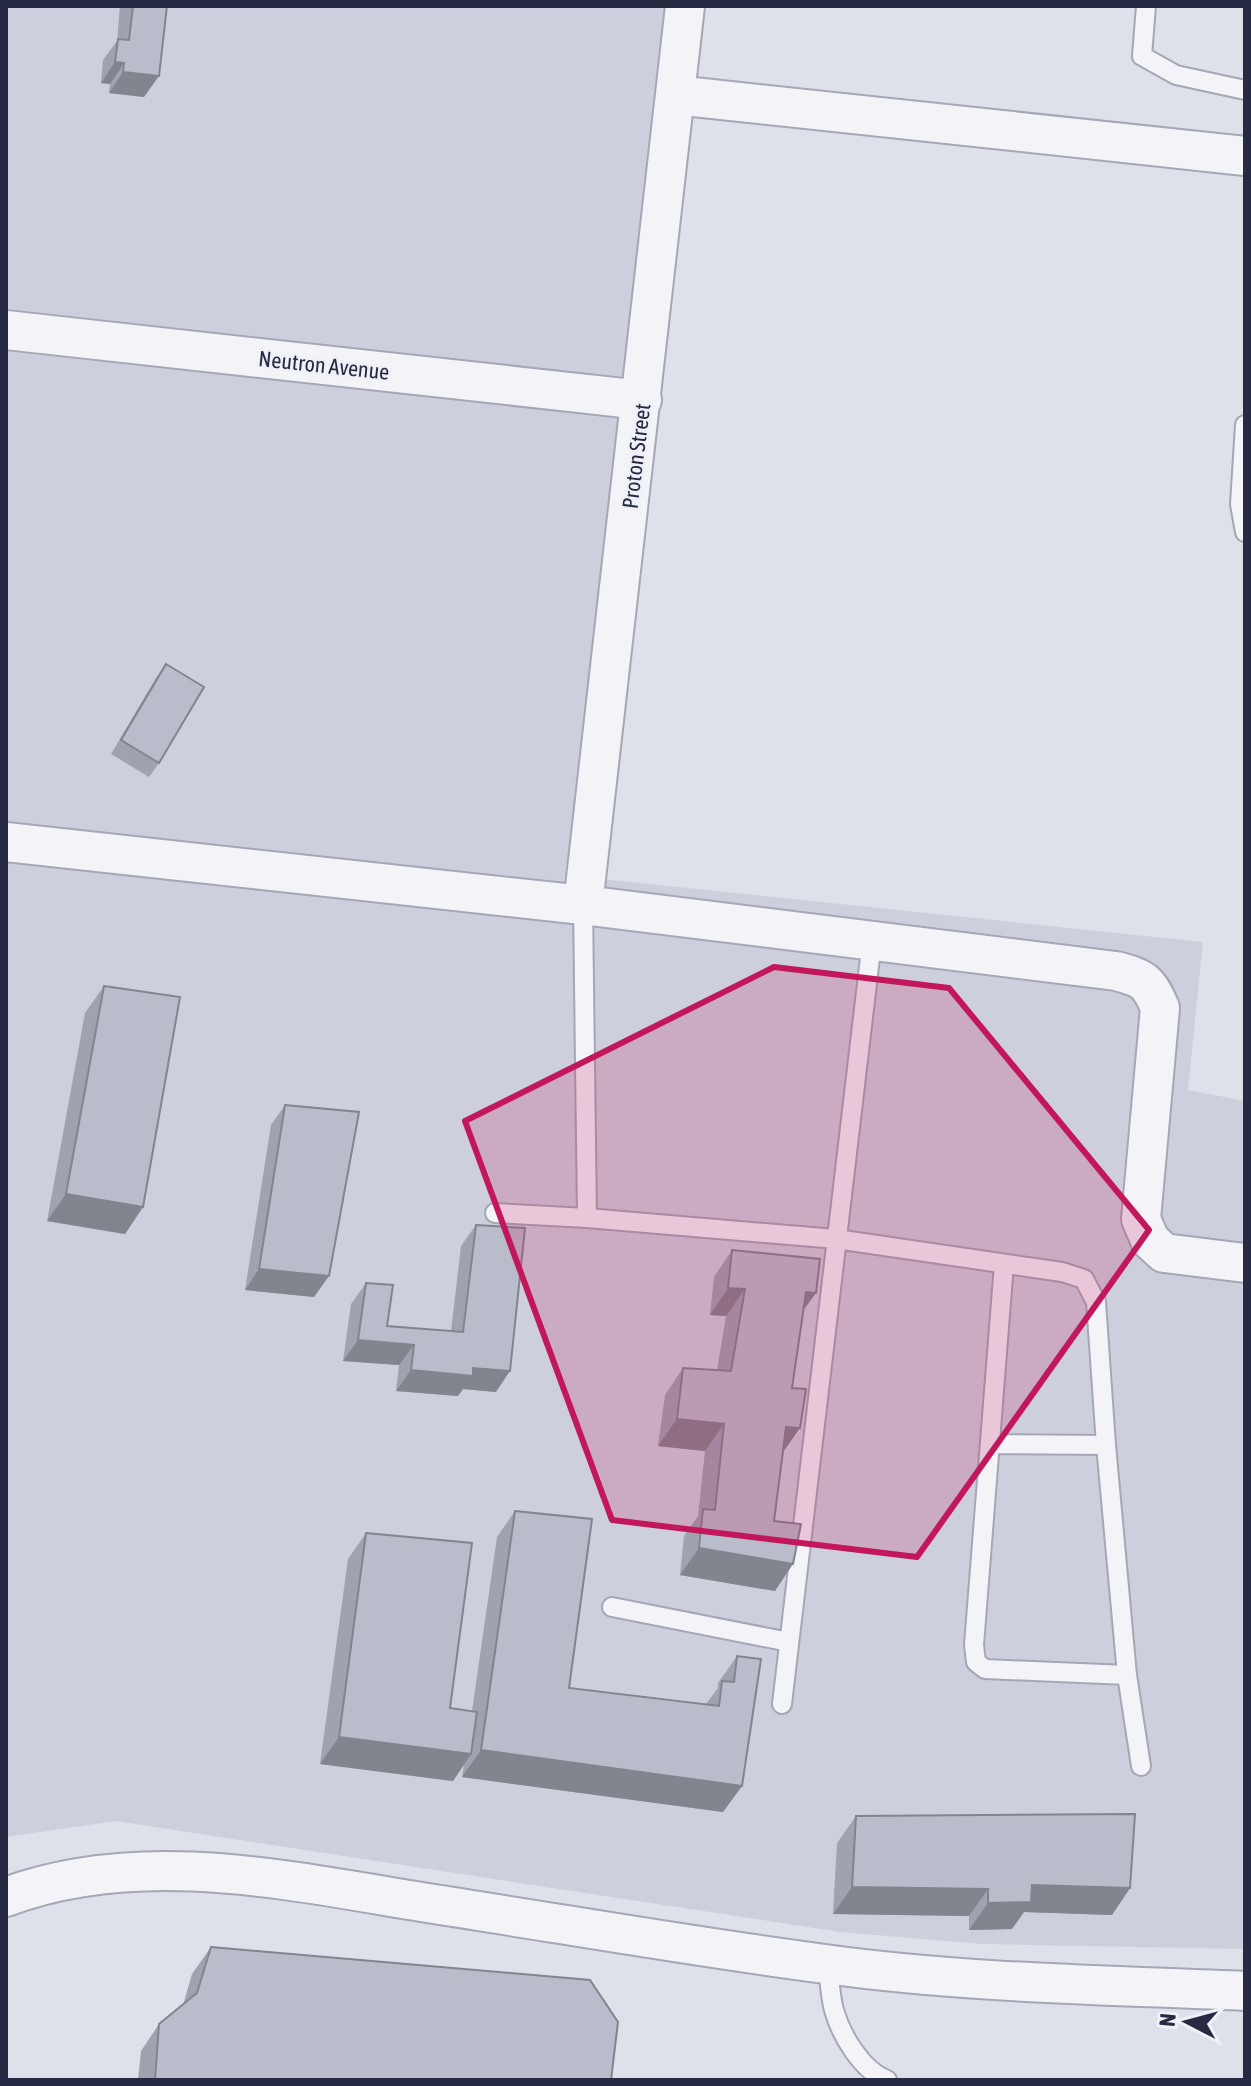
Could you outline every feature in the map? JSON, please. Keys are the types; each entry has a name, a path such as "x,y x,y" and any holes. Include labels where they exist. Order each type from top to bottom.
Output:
{"street":[{"name":"Proton Street","path":"583,905 685,6"},
{"path":"675,95 1245,156"},
{"name":"Neutron Avenue","path":"6,330 642,400"},
{"path":"6,842 583,905 1137,976 1152,987 1160,1008 1141,1219 1150,1240 1164,1253 1245,1263"},
{"path":"6,1897 89,1876 169,1870 264,1877 827,1965 978,1978 1245,1991"}],"lane":[{"path":"1146,6 1142,56 1176,75 1245,90"},
{"path":"1245,425 1240,504 1245,532"},
{"path":"583,905 587,1218"},
{"path":"782,1704 872,941"},
{"path":"495,1213 836,1239 1062,1272 1084,1279 1096,1302 1127,1675 1141,1766"},
{"path":"1004,1264 974,1645 976,1662 985,1669 1127,1675"},
{"path":"990,1444 1106,1445"},
{"path":"612,1607 789,1642"},
{"path":"827,1965 834,2010 853,2051 887,2080"}],"highlighted area":[{"path":"774,967 949,988 1149,1230 917,1557 612,1520 465,1121"}],"shaded area":[{"path":"6,6 684,6 602,879 1203,942 1188,1090 1245,1101 1245,1949 982,1944 840,1932 115,1821 6,1837"}],"building":[{"path":"133,6 167,6 159,76 123,72 124,63 115,62 118,39 129,40"},
{"path":"166,664 204,687 159,763 121,740"},
{"path":"104,986 180,997 143,1207 66,1194"},
{"path":"285,1105 359,1112 329,1276 259,1269"},
{"path":"476,1225 525,1228 510,1371 473,1368 473,1376 411,1370 414,1345 358,1340 366,1283 393,1285 387,1326 463,1332"},
{"path":"732,1250 820,1259 816,1293 806,1292 792,1388 806,1389 800,1428 786,1427 774,1521 801,1524 793,1564 699,1548 703,1509 715,1510 724,1424 677,1419 683,1368 731,1371 745,1289 728,1288"},
{"path":"515,1511 592,1519 569,1688 719,1706 722,1681 734,1682 737,1656 761,1659 742,1786 481,1750"},
{"path":"366,1533 472,1543 450,1708 477,1712 471,1754 339,1737"},
{"path":"1135,1814 1130,1888 1032,1885 1031,1902 988,1903 988,1889 852,1887 856,1816"},
{"path":"211,1947 590,1980 618,2022 611,2080 155,2080 159,2024 197,1993"}]}
